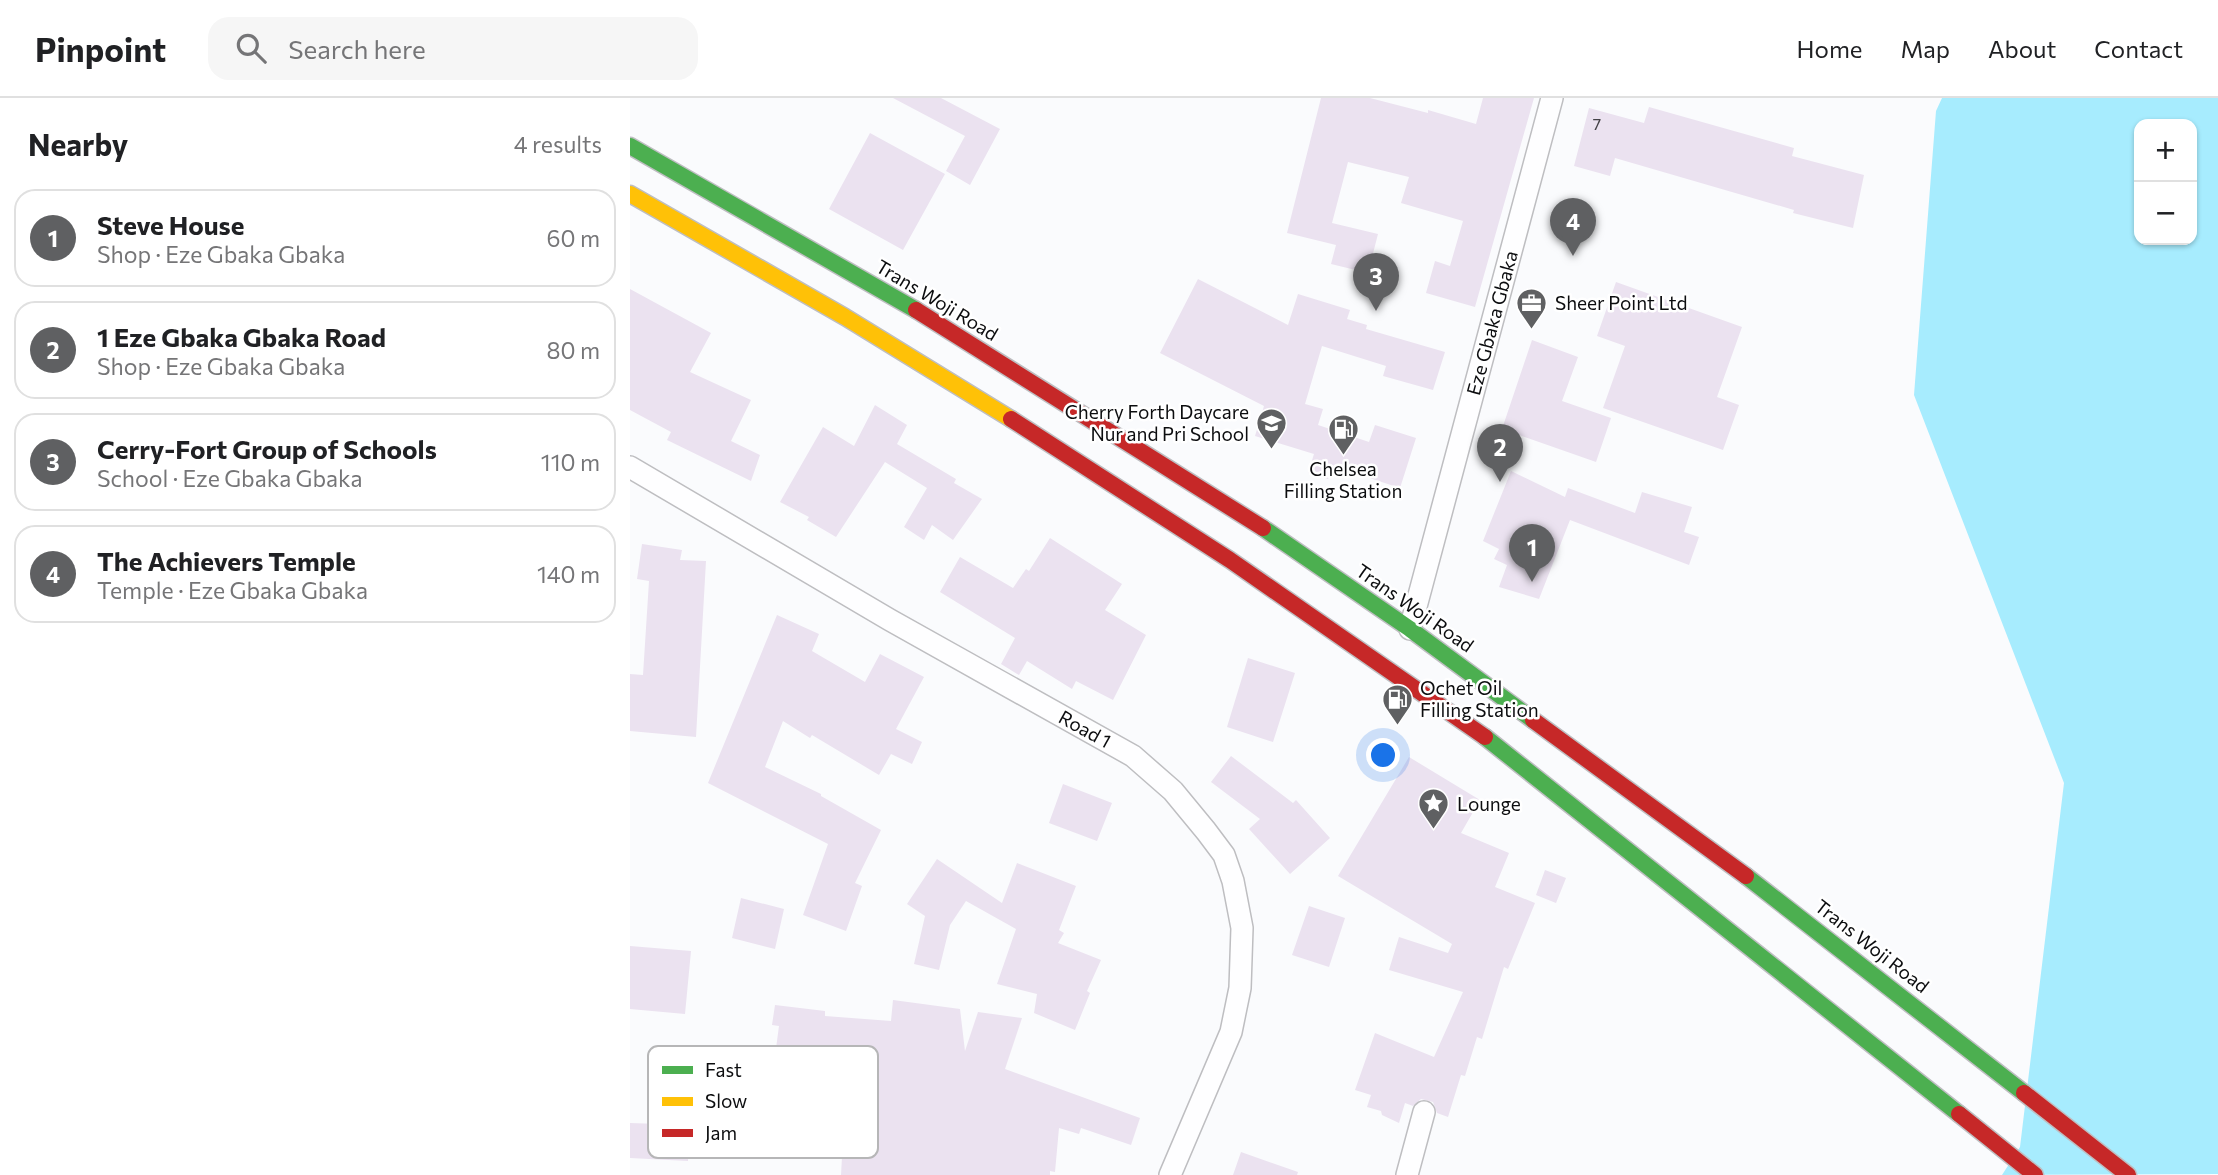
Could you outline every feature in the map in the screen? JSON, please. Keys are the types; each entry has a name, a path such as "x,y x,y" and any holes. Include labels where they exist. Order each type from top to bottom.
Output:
{"main road":[{"name":"Trans Woji Road","path":"630,146 720,197 939,338 1275,535 1410,629 1787,906 2128,1175"},
{"path":"630,194 845,317 1059,449 1230,560 1472,726 2035,1175"},
{"path":"695,231 720,197"},
{"path":"923,366 939,338"}],"street":[{"name":"Eze Gbaka Gbaka","path":"1410,629 1552,98"},
{"name":"Road 1","path":"630,467 890,620 1133,756 1173,791 1206,831 1224,855 1233,881 1242,928 1240,988 1231,1032 1170,1175"},
{"path":"1407,1175 1424,1112"}],"water":[{"path":"1942,98 2218,98 2218,1174 2002,1175 2020,1147 2064,783 1914,395 1936,111"}],"building":[{"path":"893,98 941,98 1000,129 970,185 946,171 965,136"},
{"path":"1321,98 1370,98 1428,113 1428,110 1476,124 1483,98 1534,98 1475,307 1426,293 1435,261 1450,266 1463,221 1401,203 1409,177 1348,162 1332,223 1378,234 1368,273 1331,264 1336,245 1287,233"},
{"path":"1649,107 1794,148 1792,156 1864,175 1853,228 1793,213 1794,210 1615,158 1610,176 1574,166 1589,108 1644,123"},
{"path":"870,133 945,174 903,250 829,209"},
{"path":"1198,279 1288,325 1298,294 1350,310 1347,319 1367,325 1366,329 1445,352 1433,390 1383,376 1386,366 1322,346 1305,404 1323,409 1318,425 1369,442 1375,425 1416,438 1400,488 1333,466 1328,479 1308,473 1314,454 1255,436 1264,406 1160,353"},
{"path":"1616,282 1742,327 1717,397 1739,405 1723,450 1603,408 1625,346 1597,336"},
{"path":"630,289 711,333 690,372 751,400 731,441 760,455 751,481 667,440 671,432 630,410"},
{"path":"1532,340 1578,357 1562,401 1611,418 1596,462 1502,429"},
{"path":"875,405 907,425 897,444 956,479 954,483 982,499 953,540 932,525 924,540 904,527 927,488 885,462 836,537 807,520 809,517 780,502 823,427 854,446"},
{"path":"1511,471 1565,497 1568,488 1635,513 1642,492 1692,507 1684,532 1699,537 1689,565 1570,520 1539,599 1499,587 1507,565 1494,559 1499,549 1483,541"},
{"path":"1050,538 1122,584 1105,610 1146,635 1113,700 1076,681 1072,689 1027,661 1019,675 1001,664 1015,638 940,592 960,557 1013,588 1026,569 1029,571"},
{"path":"642,544 682,550 680,560 706,561 696,737 630,731 630,674 643,675 649,581 637,579"},
{"path":"777,615 819,634 812,651 865,682 880,654 924,677 896,729 922,742 912,764 891,754 879,775 783,721 765,767 821,794 881,830 855,883 862,886 846,931 803,915 828,844 708,783"},
{"path":"1248,658 1295,673 1273,742 1227,727"},
{"path":"1231,756 1293,803 1296,800 1330,838 1290,874 1249,829 1260,819 1211,782"},
{"path":"1409,757 1480,800 1461,833 1509,853 1495,887 1535,903 1508,969 1504,967 1482,1039 1477,1037 1448,1117 1437,1113 1433,1102 1421,1099 1413,1106 1405,1103 1399,1123 1382,1115 1381,1111 1367,1107 1371,1095 1355,1090 1375,1033 1434,1057 1463,992 1389,970 1399,937 1448,953 1452,944 1338,876"},
{"path":"1063,784 1112,803 1097,841 1049,823"},
{"path":"937,859 1002,903 1017,863 1076,886 1059,930 1064,933 1058,943 1101,960 1087,991 1090,993 1075,1030 1034,1013 1037,994 997,984 1016,929 966,901 950,925 939,970 914,964 925,916 907,904"},
{"path":"1545,870 1566,878 1556,903 1536,895"},
{"path":"741,898 784,909 775,949 732,938"},
{"path":"1309,906 1345,918 1329,967 1292,955"},
{"path":"630,946 691,951 685,1014 630,1009"},
{"path":"893,1000 960,1009 965,1051 978,1012 1022,1018 1005,1069 1140,1118 1131,1145 1081,1128 1079,1134 1059,1128 1055,1172 1050,1171 1050,1175 841,1175 842,1158 878,1158 878,1046 776,1046 779,1026 772,1025 775,1005 825,1011 825,1016 891,1021"},
{"path":"630,1123 648,1124 648,1158 688,1158 688,1161 630,1158"},
{"path":"1241,1152 1298,1172 1297,1175 1233,1175"}],"traffic: fast":[{"path":"630,146 916,310"},
{"path":"1263,528 1410,629 1533,720"},
{"path":"1485,737 1959,1114"},
{"path":"1746,876 2024,1093"}],"traffic: slow":[{"path":"630,194 845,317 1011,419"}],"traffic: jam":[{"path":"916,310 1263,528"},
{"path":"1011,419 1230,560 1485,737"},
{"path":"1533,720 1746,876"},
{"path":"2024,1093 2128,1175"},
{"path":"1959,1114 2035,1175"}],"place":[{"name":"The Achievers Temple","path":"1573,256"},
{"name":"Cerry-Fort Group of Schools","path":"1376,311"},
{"name":"Sheer Point Ltd","path":"1532,330"},
{"name":"Cherry Forth Daycare Nur and Pri School","path":"1272,450"},
{"name":"Chelsea Filling Station","path":"1343,457"},
{"name":"1 Eze Gbaka Gbaka Road","path":"1500,482"},
{"name":"Steve House","path":"1532,582"},
{"name":"Ochet Oil Filling Station","path":"1397,726"},
{"name":"Lounge","path":"1434,831"}]}
